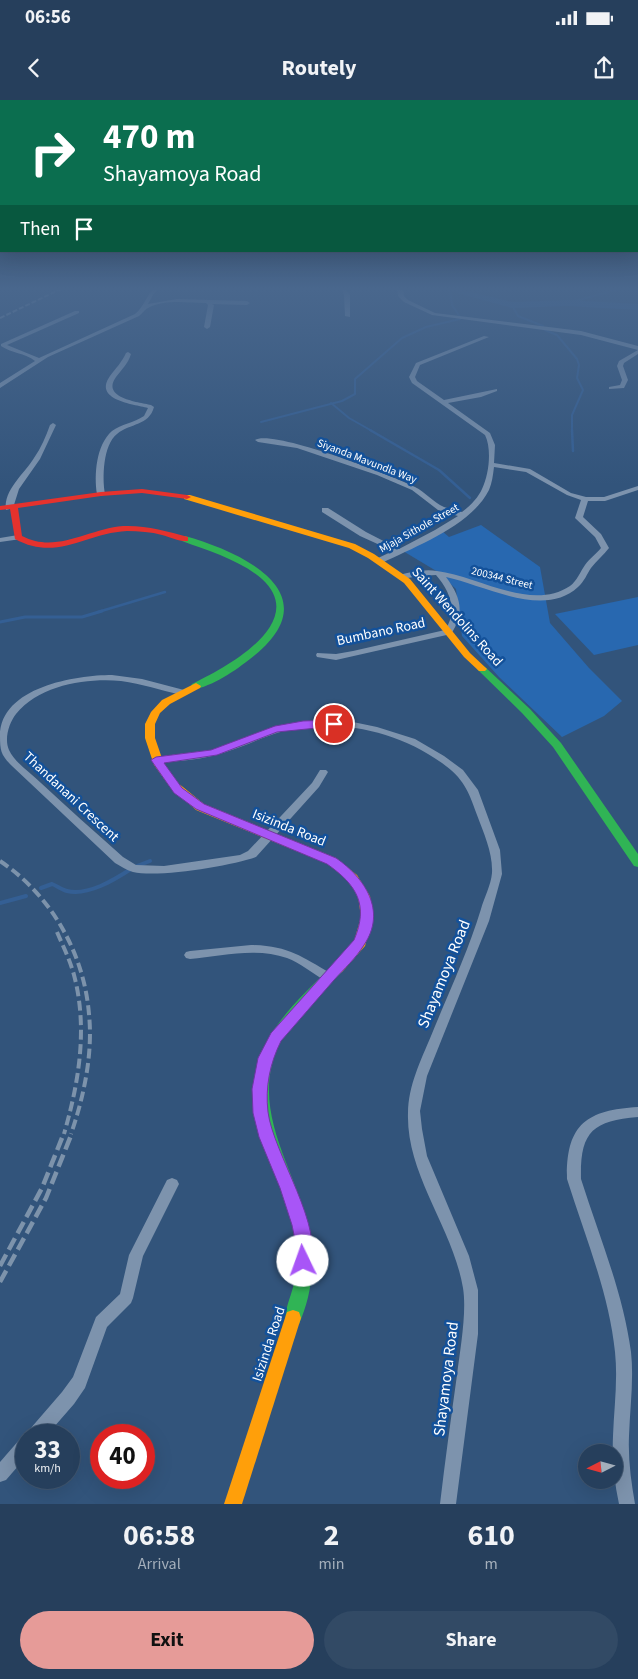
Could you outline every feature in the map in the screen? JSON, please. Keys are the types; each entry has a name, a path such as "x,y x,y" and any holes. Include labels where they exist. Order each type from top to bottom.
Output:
{"street":[{"path":"27,354 38,360"},
{"path":"0,386 38,360 52,354"},
{"path":"101,494 98,482 99,468 111,436 121,428 149,416 151,408 121,400 112,394 110,380 127,362 128,354"},
{"name":"Mjaja Sithole Street","path":"379,561 463,515 473,508 486,490 493,445 488,434 414,382 412,377 415,368 445,354"},
{"path":"611,388 622,388 625,380 620,366 621,362 635,354"},
{"path":"443,402 481,395 495,390"},
{"path":"0,540 18,537 8,508 13,490 45,446 53,425"},
{"name":"Siyanda Mavundla Way","path":"258,440 300,446 380,474 414,489 441,508 463,515"},
{"path":"491,465 528,470 569,494 585,499 605,499 638,488"},
{"name":"Saint Wendolins Road","path":"8,508 101,494 142,491 189,497 329,538 352,546 379,561 402,577 467,655 526,711 557,745 638,863"},
{"name":"200344 Street","path":"402,577 421,572 438,573 523,596 545,598 562,594 578,582 605,548 598,536 579,518 578,514 585,499"},
{"path":"325,510 363,534 398,551"},
{"name":"Isizinda Road","path":"18,537 30,545 44,547 60,546 106,531 124,529 156,531 243,563 265,577 279,595 281,607 279,619 272,631 229,669 181,692 164,703 150,723 149,743 156,760 178,790 190,800 200,807 332,861 346,871 364,895 368,915 367,925 360,943 276,1037 266,1058 260,1089 261,1113 266,1137 288,1188 300,1225 304,1245 303,1276 297,1307 233,1504"},
{"path":"438,573 453,592 456,618 455,623 448,632"},
{"name":"Bumbano Road","path":"320,655 336,657 353,654 448,632"},
{"name":"Thandanani Crescent","path":"181,692 112,678 84,679 53,686 30,697 10,714 2,737 4,749 30,779 119,860 133,868 145,870 164,870 235,860 252,854 316,785 324,772"},
{"name":"Shayamoya Road","path":"156,760 213,753 250,737 288,726 351,725 389,732 423,746 454,768 473,790 494,850 498,874 483,922 420,1076 414,1110 420,1156 462,1256 471,1290 470,1334 448,1504"},
{"path":"190,955 257,949 274,951 289,955 328,977"},
{"path":"627,1504 622,1484 620,1437 624,1390 623,1352 613,1304 574,1179 573,1167 575,1150 583,1130 596,1120 614,1114 638,1112"},
{"path":"46,1424 79,1382 102,1322 126,1298 136,1254 172,1184"},
{"path":"0,1474 15,1457"}],"shaded area":[{"path":"481,525 540,567 550,623 589,668 622,701 604,716 562,737 499,677 462,636 456,589 438,572 403,551 442,531 449,537"},
{"path":"638,597 638,645 594,655 555,614"}],"waterway":[{"path":"332,404 355,394 355,379 384,354"},
{"path":"572,354 579,365 577,378 583,390 572,415 572,430"},
{"path":"261,422 332,404"},
{"path":"332,404 349,418 372,431"},
{"path":"370,430 439,470 470,498"},
{"path":"572,430 573,451"},
{"path":"98,612 165,592"},
{"path":"0,622 25,617 82,617 102,611"},
{"path":"137,866 150,861"},
{"path":"41,888 52,884 67,891 83,891 109,882 131,869"},
{"path":"0,903 26,896"}],"railway":[{"path":"0,861 35,891 62,927 80,969 86,991 90,1044 80,1105 71,1134"},
{"path":"57,932 74,975 78,995 81,1035 74,1095 64,1134"},
{"path":"0,1266 42,1188 64,1133"},
{"path":"0,1282 46,1198 72,1133"}],"traffic: fast":[{"path":"185,539 244,563 255,570 272,585 280,601 279,617 272,632 259,646 226,670 196,686"},
{"path":"482,669 526,711 557,745 638,863"},
{"path":"293,1318 302,1284 304,1248 293,1201 268,1134 261,1088 264,1065 279,1031 286,1021 337,969"}],"traffic: slow":[{"path":"187,497 352,546 371,556 407,581 467,655 482,669"},
{"path":"196,686 166,702 156,712 150,724 150,738 159,765 174,785 200,807 332,861 353,878 364,896 367,917 360,943 337,969"},
{"path":"233,1504 293,1318"}],"traffic: jam":[{"path":"0,508 101,494 142,491 187,497"},
{"path":"14,507 18,537 42,546 55,546 121,529 153,531 185,539"}],"route":[{"path":"303,1261 304,1245 300,1225 288,1188 266,1137 261,1113 260,1089 266,1058 276,1037 360,943 367,925 368,906 357,884 346,871 332,861 200,807 178,790 156,760 213,753 250,737 288,726 334,724"}]}
